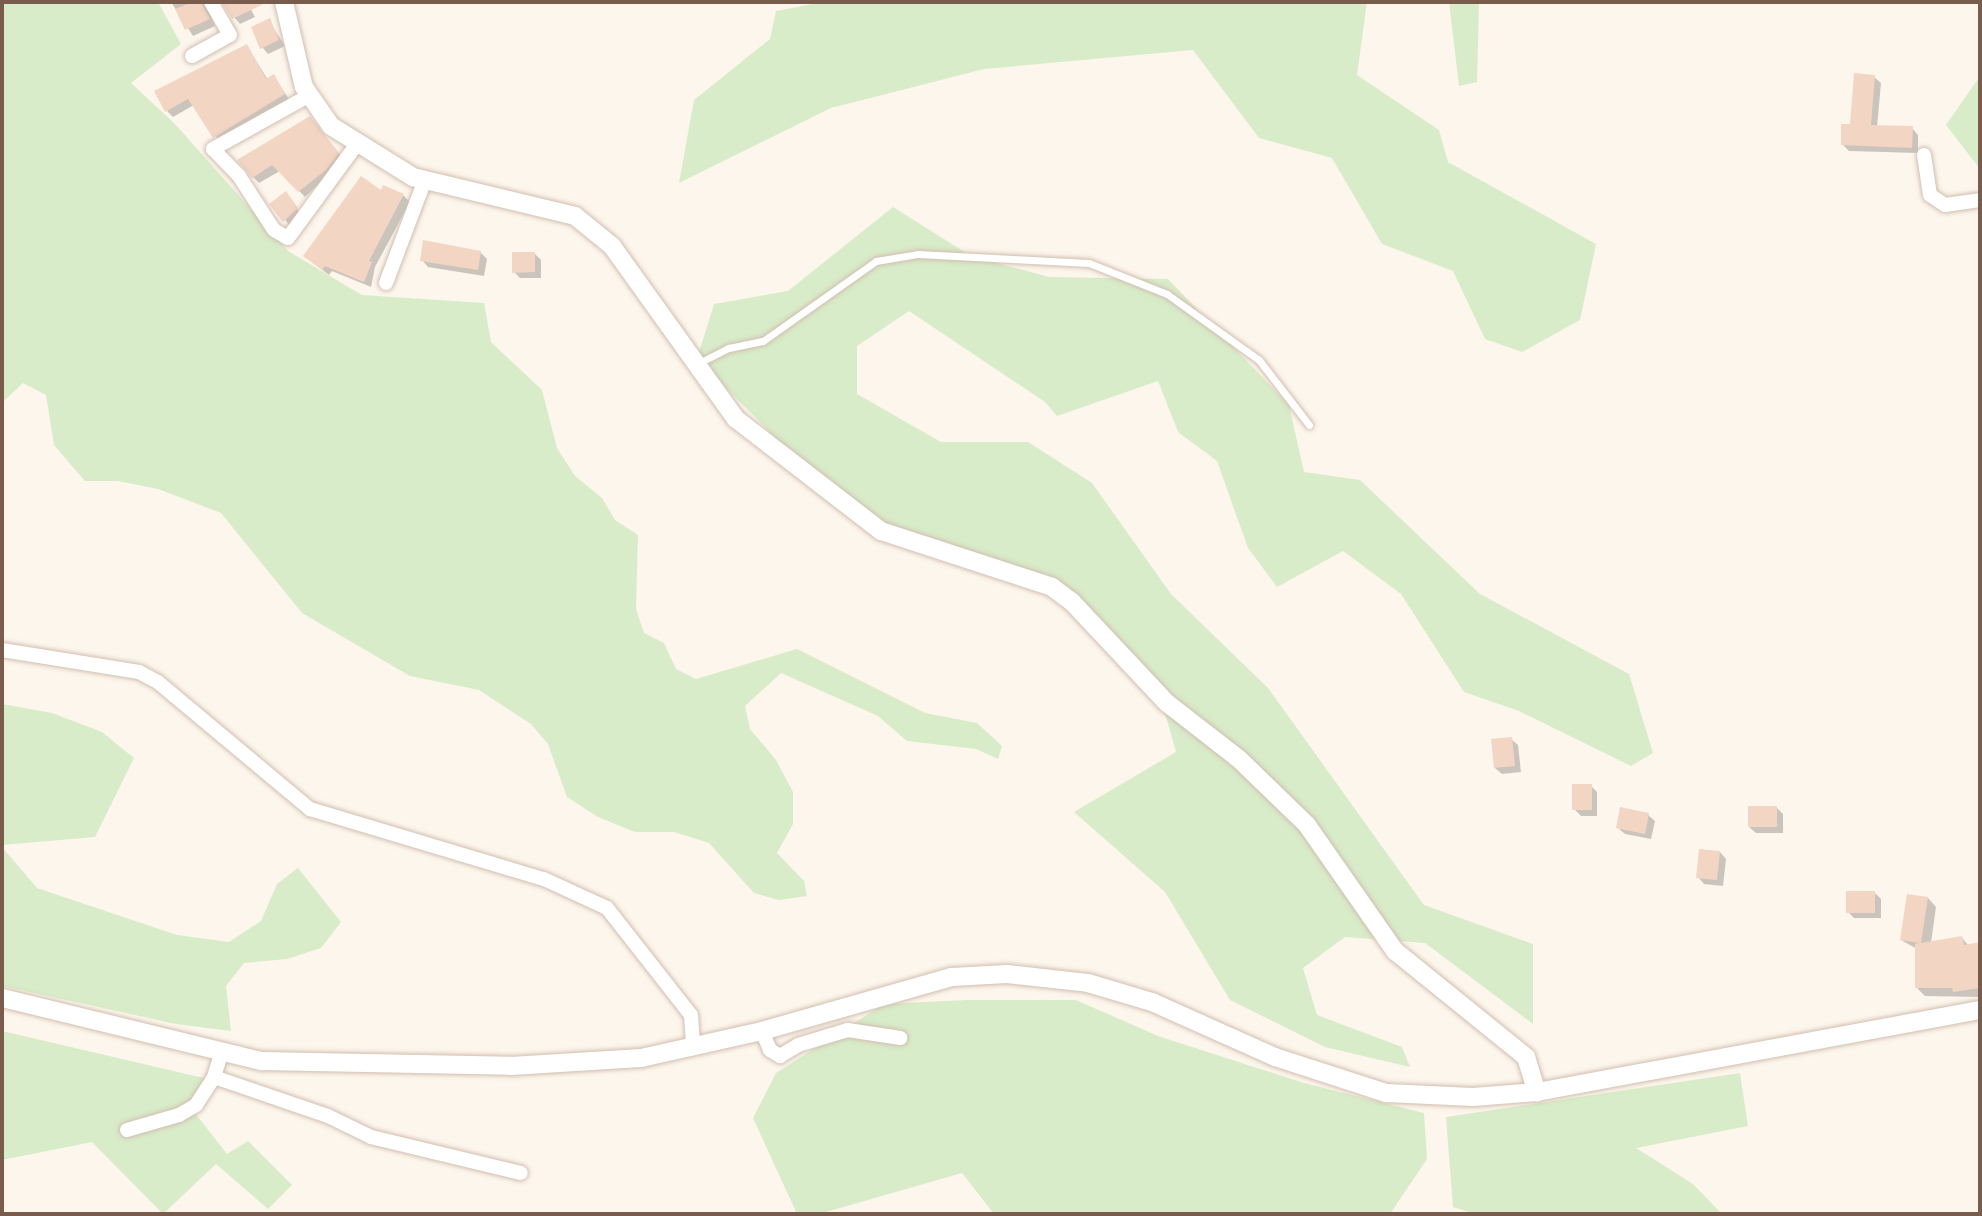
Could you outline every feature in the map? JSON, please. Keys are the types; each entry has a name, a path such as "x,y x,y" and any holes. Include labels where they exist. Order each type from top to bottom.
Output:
{"street":[{"path":"192,56 230,35 211,2"},
{"path":"284,2 290,43 310,95 331,126 357,144 425,180 575,216 612,246 694,366 736,419 881,531 1052,587 1072,602 1176,711 1239,759 1307,825 1395,951 1526,1057 1537,1092"},
{"path":"310,95 213,149 239,176 274,230 288,238 357,144"},
{"path":"1924,155 1930,195 1945,205 1980,200"},
{"path":"386,283 425,180"},
{"path":"2,650 139,672 158,682 310,809 544,879 607,908 691,1015 693,1047"},
{"path":"2,998 221,1054 295,1065 511,1066 641,1058 762,1031 952,977 1007,974 1088,983 1152,1002 1275,1057 1386,1093 1473,1097 1537,1092 1980,1010"},
{"path":"762,1031 771,1050 780,1056 798,1045 848,1030 900,1038"},
{"path":"127,1130 179,1115 196,1105 214,1077 221,1054"},
{"path":"214,1077 328,1116 371,1137 521,1173"}],"lane":[{"path":"694,366 729,348 763,341 876,261 918,254 1089,263 1167,294 1259,360 1309,425"}],"green space":[{"path":"2,2 158,2 181,44 131,83 175,124 288,251 362,295 484,303 491,342 542,390 557,448 575,476 602,498 615,520 638,535 636,609 644,633 664,643 676,669 696,679 797,649 925,713 977,723 1002,746 998,759 976,749 907,741 878,716 781,673 745,706 750,729 776,760 793,792 793,824 777,853 804,881 807,896 779,900 754,893 709,843 674,832 635,832 598,817 567,797 548,744 531,724 479,690 410,676 302,613 221,513 158,489 118,481 85,481 54,445 46,395 23,383 2,403"},
{"path":"823,2 1367,2 1357,75 1439,130 1448,162 1596,244 1580,320 1522,352 1485,339 1453,271 1382,244 1332,158 1259,138 1193,50 984,69 831,108 679,183 694,100 770,39 776,11"},
{"path":"1449,2 1479,2 1477,82 1459,86"},
{"path":"1980,76 1980,169 1946,125"},
{"path":"893,207 971,256 1049,277 1168,279 1289,405 1304,472 1360,480 1480,594 1629,674 1653,753 1631,766 1519,711 1464,692 1401,594 1343,551 1277,587 1248,548 1217,461 1178,432 1158,381 1057,416 1045,402 909,311 857,346 857,394 941,442 1028,442 1092,483 1171,594 1268,688 1424,905 1533,944 1533,1024 1425,943 1345,937 1303,968 1317,1015 1402,1047 1410,1067 1325,1047 1230,1000 1165,892 1074,812 1176,752 1161,699 1061,583 885,528 777,439 697,359 714,304 788,291"},
{"path":"2,704 52,713 102,732 134,758 95,837 2,845"},
{"path":"2,847 37,888 177,935 229,942 261,921 277,884 298,868 341,922 321,948 287,959 244,963 226,986 231,1031 176,1024 2,986"},
{"path":"967,1000 1076,1000 1158,1036 1304,1083 1424,1113 1427,1159 1390,1214 994,1214 962,1173 819,1214 797,1214 753,1118 776,1073 884,1004"},
{"path":"2,1031 208,1079 188,1104 227,1154 248,1141 292,1185 268,1209 216,1164 163,1214 92,1142 2,1160"},
{"path":"1740,1073 1748,1126 1636,1148 1693,1184 1722,1214 1475,1214 1453,1207 1446,1117"}],"building":[{"path":"192,2 201,2 210,19 185,30 175,9"},
{"path":"222,2 268,2 232,19"},
{"path":"270,18 279,40 260,49 251,27"},
{"path":"247,44 266,79 274,74 285,94 213,138 188,99 165,112 154,91"},
{"path":"1854,73 1875,75 1871,125 1913,126 1912,148 1841,145 1841,124 1850,124"},
{"path":"310,116 339,153 326,170 298,192 272,165 252,178 237,160"},
{"path":"361,176 381,190 383,185 404,194 369,261 372,262 364,282 325,266 322,270 303,256"},
{"path":"286,191 298,208 283,222 269,204"},
{"path":"423,240 481,251 478,270 420,261"},
{"path":"512,252 535,252 535,272 512,273"},
{"path":"1512,737 1515,766 1494,768 1491,739"},
{"path":"1572,784 1592,784 1592,810 1572,810"},
{"path":"1748,806 1777,806 1777,827 1748,827"},
{"path":"1620,807 1649,813 1645,834 1616,828"},
{"path":"1699,849 1720,851 1717,880 1696,878"},
{"path":"1846,891 1875,891 1875,913 1846,913"},
{"path":"1907,894 1928,897 1921,943 1962,936 1964,945 1980,942 1980,988 1953,992 1952,988 1915,988 1915,944 1919,943 1900,940"}]}
